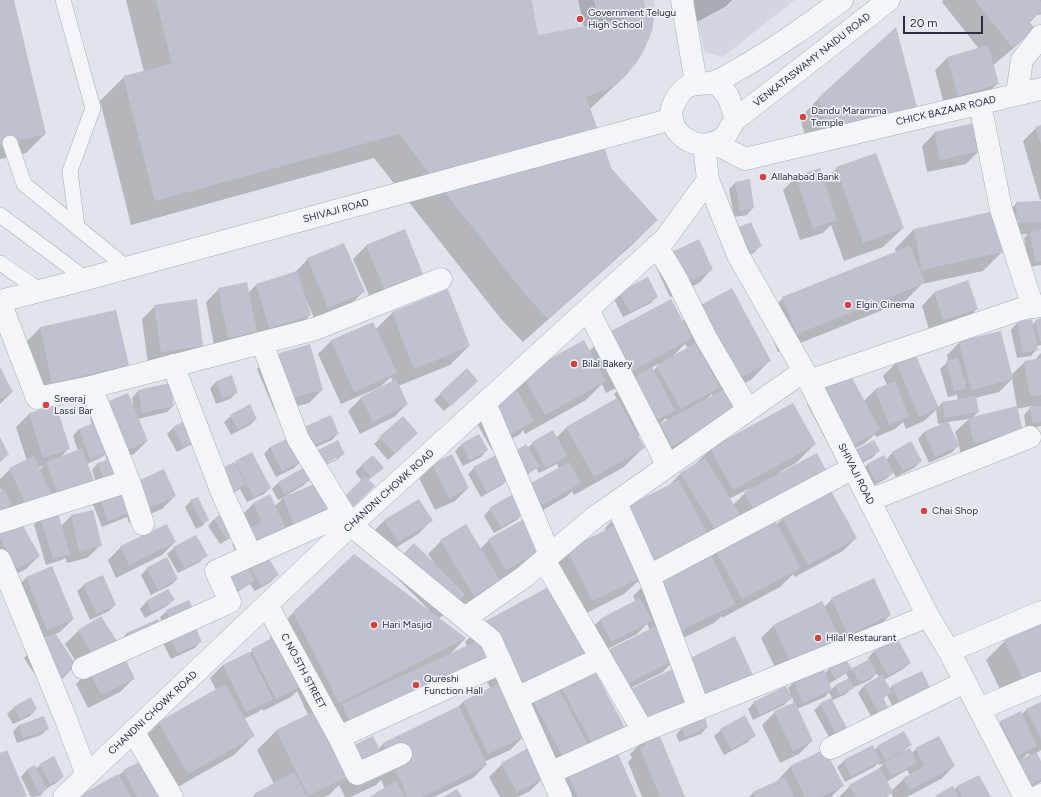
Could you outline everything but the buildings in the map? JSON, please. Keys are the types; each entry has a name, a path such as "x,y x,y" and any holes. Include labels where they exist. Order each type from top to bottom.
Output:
{"street":[{"path":"682,0 706,83 728,96 736,119 725,135 709,144 693,143 683,138 676,129 672,119 672,107 677,96 685,88 706,83 768,53 842,0"},
{"name":"VENKATASWAMY NAIDU ROAD","path":"736,119 889,0"},
{"path":"1017,94 1022,60 1041,36"},
{"name":"CHICK BAZAAR ROAD","path":"709,144 745,158 1041,89"},
{"path":"464,618 524,577 595,517 616,502 748,410 807,376 1024,308 1037,307 1000,209 980,104"},
{"name":"SHIVAJI ROAD","path":"0,301 127,268 672,119"},
{"name":"SHIVAJI ROAD","path":"709,144 708,180 738,255 807,376 928,616 949,651 1024,797"},
{"name":"CHANDNI CHOWK ROAD","path":"64,797 267,605 348,519 485,403 665,239 708,180"},
{"path":"657,246 676,278 706,338 748,410"},
{"path":"0,301 37,398 91,386 315,329 441,279"},
{"path":"588,310 668,466"},
{"path":"262,343 298,439 348,519 491,640 561,797"},
{"path":"173,365 223,495 251,555"},
{"path":"91,386 129,482 143,524"},
{"path":"485,403 547,558 601,658 643,731"},
{"path":"870,500 1030,437"},
{"path":"650,576 853,468"},
{"path":"0,522 129,482"},
{"path":"616,502 650,576 699,709"},
{"path":"83,668 230,602 216,571 251,555 348,519"},
{"path":"0,560 88,775"},
{"name":"C NO.5TH STREET","path":"267,605 339,737 356,774 401,754"},
{"path":"949,651 1041,612"},
{"path":"550,773 643,731 928,616"},
{"path":"517,698 601,658"},
{"path":"339,737 501,663"},
{"path":"831,748 965,682"},
{"path":"978,709 1041,683"},
{"path":"134,731 172,797"},
{"path":"1037,797 1041,795"}],"lane":[{"path":"63,0 93,108 70,171 77,227"},
{"path":"10,142 24,184 127,268"},
{"path":"0,215 86,279"},
{"path":"0,263 40,290"}],"shaded area":[{"name":"Government Telugu High School","path":"532,0 654,0 655,13 538,35"},
{"path":"693,0 795,0 723,57 705,53"}],"place":[{"name":"Government Telugu High School","path":"580,19"},
{"name":"Dandu Maramma Temple","path":"803,117"},
{"name":"Allahabad Bank","path":"763,177"},
{"name":"Elgin Cinema","path":"848,305"},
{"name":"Bilal Bakery","path":"574,364"},
{"name":"Sreeraj Lassi Bar","path":"46,405"},
{"name":"Chai Shop","path":"924,511"},
{"name":"Hari Masjid","path":"374,625"},
{"name":"Hilal Restaurant","path":"818,638"},
{"name":"Qureshi Function Hall","path":"416,685"}]}
